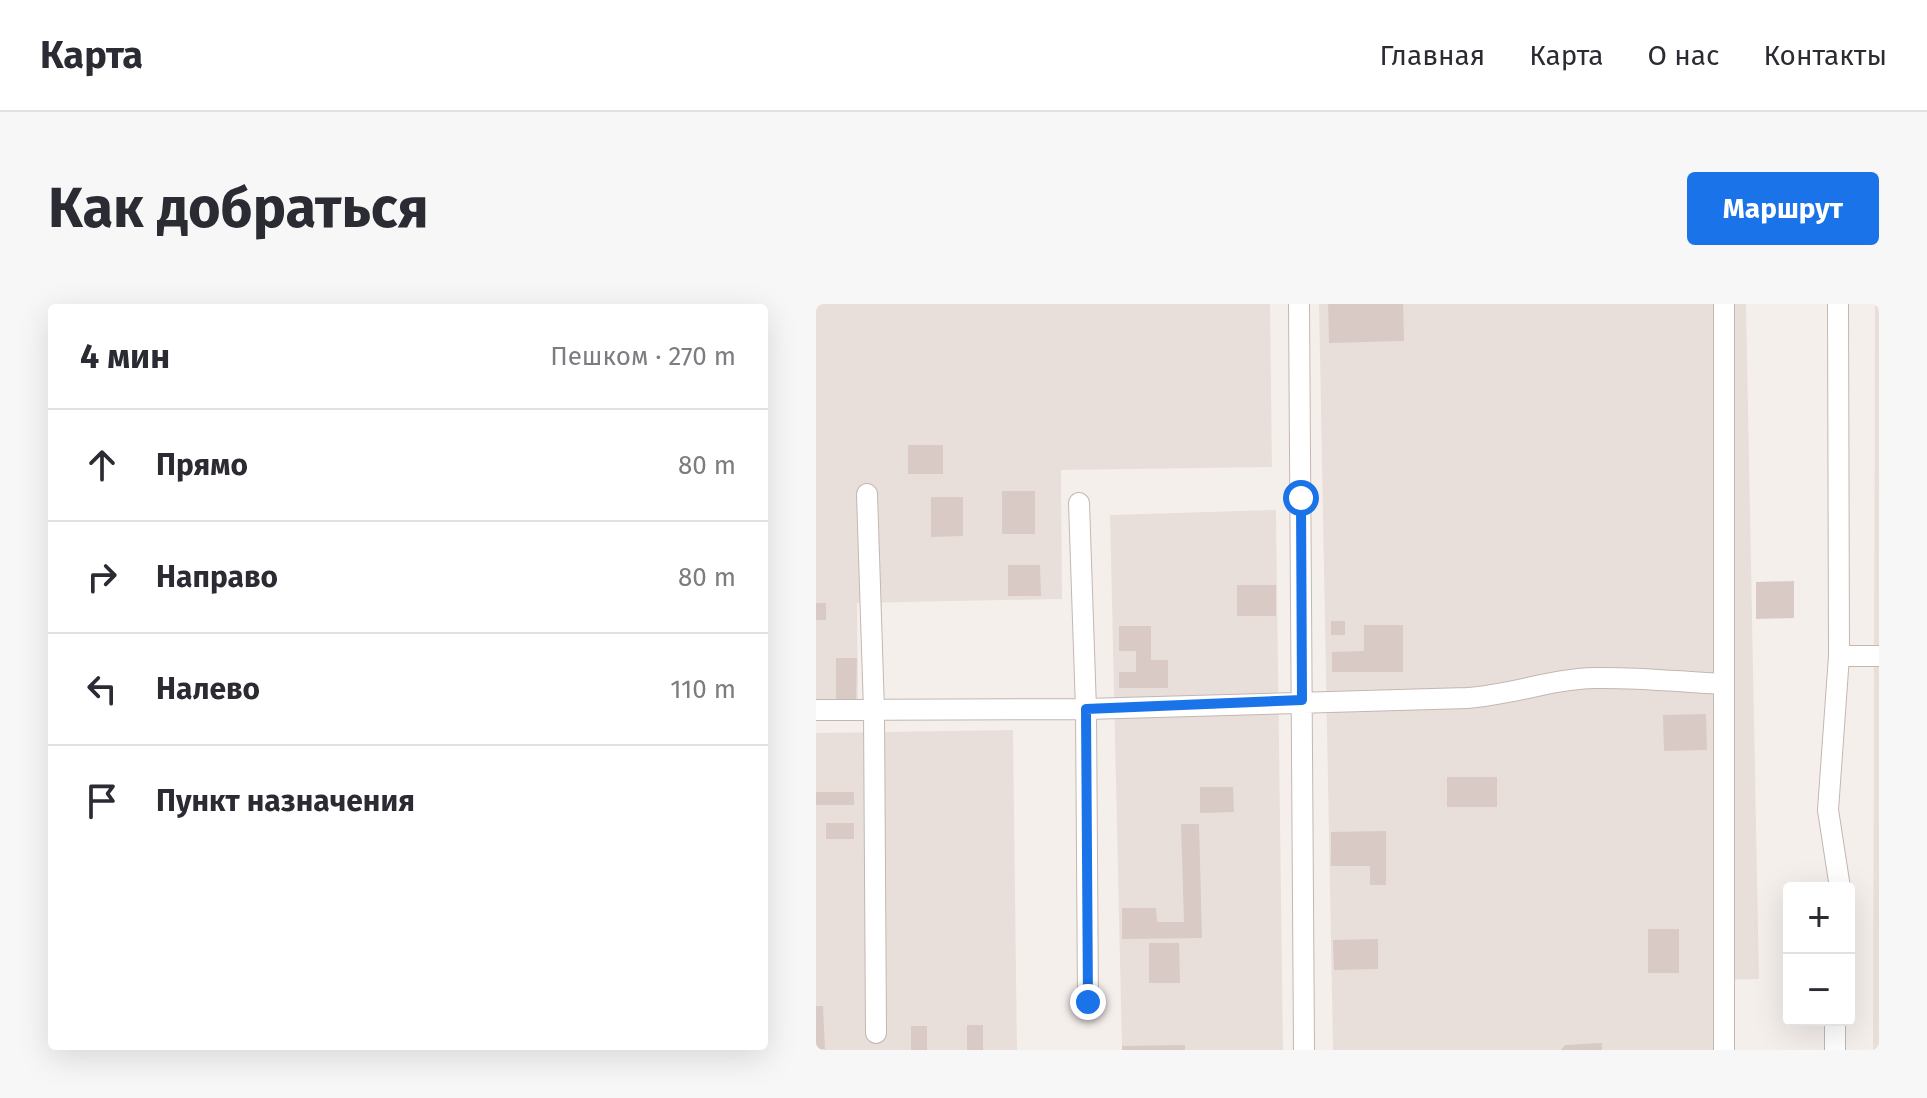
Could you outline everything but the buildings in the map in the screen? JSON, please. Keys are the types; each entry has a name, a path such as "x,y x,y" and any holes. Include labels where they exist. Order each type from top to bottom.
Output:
{"street":[{"path":"1299,304 1304,1050"},
{"path":"1724,304 1724,1050"},
{"path":"1838,304 1839,656 1828,810 1839,882"},
{"path":"867,494 874,710 876,1033"},
{"path":"1079,503 1086,709 1088,1002"},
{"path":"1839,656 1879,656"},
{"path":"816,710 1086,709 1501,696 1551,683 1594,678 1724,684"},
{"path":"1835,1026 1835,1050"}],"shaded area":[{"path":"816,304 1270,304 1272,467 1061,470 1062,599 857,603 858,699 816,700"},
{"path":"1319,304 1746,304 1759,979 1719,980 1720,1050 1333,1050"},
{"path":"1875,304 1879,304 1879,1050 1873,1050"},
{"path":"1276,510 1283,1050 1122,1050 1110,515"},
{"path":"1013,730 1017,1050 816,1050 816,733"}],"route":[{"path":"1088,1002 1086,709 1302,700 1301,498"}]}
